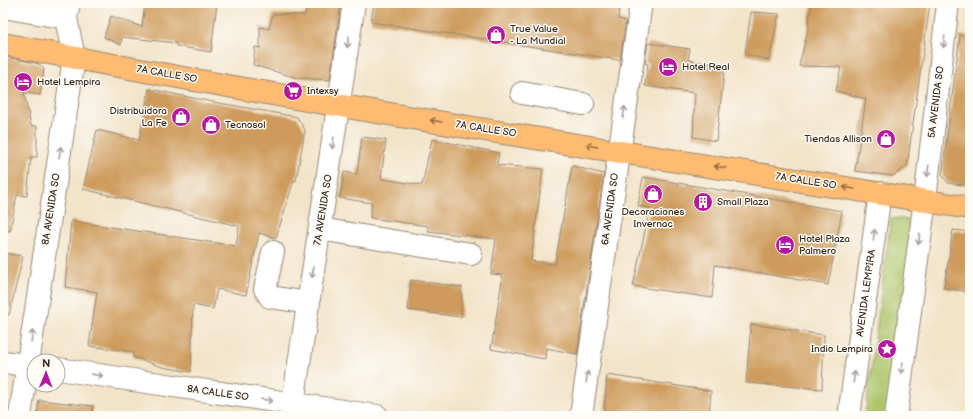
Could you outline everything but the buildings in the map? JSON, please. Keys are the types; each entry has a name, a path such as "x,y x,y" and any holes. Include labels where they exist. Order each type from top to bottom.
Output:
{"main road":[{"name":"7A CALLE SO","path":"3,44 339,105 970,208"}],"street":[{"name":"7A AVENIDA SO","path":"292,410 354,3"},
{"name":"6A AVENIDA SO","path":"581,416 618,151 641,3"},
{"name":"5A AVENIDA SO","path":"925,200 948,3"},
{"path":"3,7 67,11"},
{"name":"8A AVENIDA SO","path":"33,353 74,58 67,11"},
{"path":"522,94 583,104"},
{"name":"AVENIDA LEMPIRA","path":"849,416 880,193"},
{"path":"896,416 925,200"},
{"path":"320,229 471,254"},
{"path":"273,252 265,288 266,293 270,297 309,303"},
{"path":"3,362 26,365"},
{"name":"8A CALLE SO","path":"66,371 292,410 377,416"},
{"name":"8A AVENIDA SO","path":"20,416 26,389"}],"green space":[{"path":"891,218 919,221 894,416 865,416"}],"place":[{"name":"True Value - La Mundial","path":"496,35"},
{"name":"Hotel Real","path":"668,67"},
{"name":"Hotel Lempira","path":"23,82"},
{"name":"Intexsy","path":"293,91"},
{"name":"Distribuidora La Fe","path":"181,117"},
{"name":"Tecnosol","path":"211,125"},
{"name":"Tiendas Allison","path":"886,139"},
{"name":"Decoraciones Invernac","path":"653,194"},
{"name":"Small Plaza","path":"703,202"},
{"name":"Hotel Plaza Palmero","path":"785,245"},
{"name":"Indio Lempira","path":"887,349"}]}
